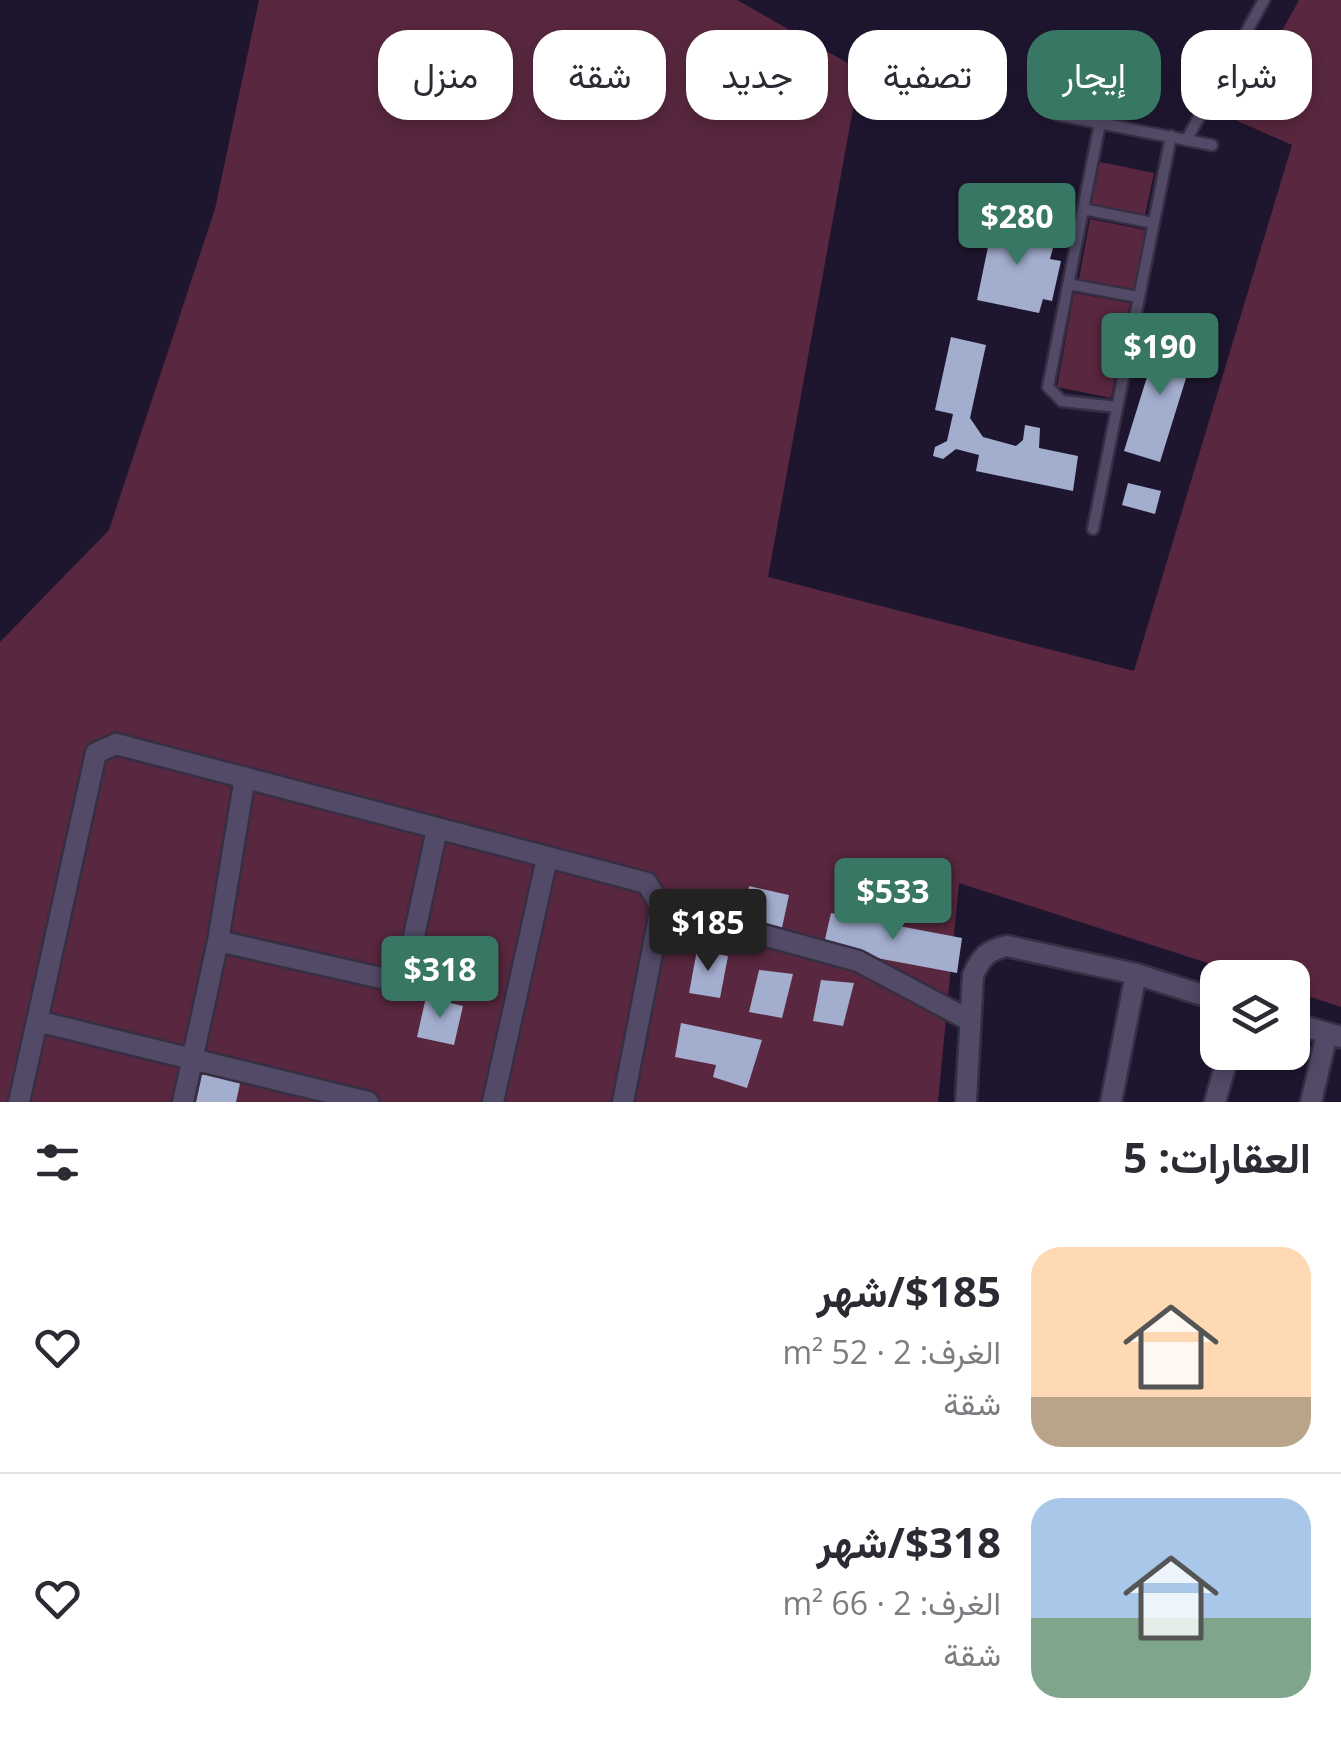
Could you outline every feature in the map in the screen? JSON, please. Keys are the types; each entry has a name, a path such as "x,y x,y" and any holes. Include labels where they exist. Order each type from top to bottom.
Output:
{"street":[{"path":"20,1102 96,753 116,744 647,883 662,907 858,961 969,1020"},
{"path":"182,1102 218,941 245,777"},
{"path":"218,941 390,980 400,977 408,964 437,829"},
{"path":"493,1102 548,858"},
{"path":"623,1102 662,907"},
{"path":"966,1102 973,974 982,956 997,948 1008,946 1136,974 1200,994"},
{"path":"1111,1102 1136,974"},
{"path":"37,1021 368,1102"},
{"path":"1310,1029 1334,1036 1311,1102"},
{"path":"1215,1102 1224,1070"}],"lane":[{"path":"1187,139 1264,0"},
{"path":"1082,120 1212,145"},
{"path":"1100,123 1048,387 1062,401 1117,407"},
{"path":"1094,529 1170,136"},
{"path":"1083,209 1152,223"},
{"path":"1068,284 1138,298"}],"shaded area":[{"path":"259,0 737,0 790,30 686,30 686,120 828,120 828,52 848,63 851,120 768,577 1134,671 1292,145 1235,120 1312,120 1312,30 1282,30 1299,0 1341,0 1341,1007 1310,997 1310,960 1200,961 959,883 938,1102 0,1102 0,642 109,530 215,209"},
{"path":"1100,162 1154,173 1145,215 1091,204"},
{"path":"1090,219 1146,230 1134,290 1079,279"},
{"path":"1074,293 1130,303 1111,398 1057,387"}],"building":[{"path":"995,213 1029,219 1024,242 1053,248 1050,259 1061,261 1052,301 1043,299 1039,313 977,300"},
{"path":"1160,335 1196,346 1160,462 1124,451"},
{"path":"951,337 986,345 970,418 983,437 1016,446 1023,440 1025,425 1040,428 1039,448 1078,456 1073,491 976,471 979,455 956,449 943,459 933,456 935,447 947,441 953,414 935,410"},
{"path":"1128,483 1161,491 1155,514 1122,505"},
{"path":"749,886 789,895 780,937 744,924"},
{"path":"831,913 962,938 957,973 823,948"},
{"path":"697,950 728,956 720,998 689,993"},
{"path":"759,970 793,974 782,1018 749,1012"},
{"path":"821,980 854,983 843,1026 813,1021"},
{"path":"426,997 463,1006 454,1045 417,1037"},
{"path":"681,1023 762,1040 747,1088 713,1077 716,1065 675,1057"},
{"path":"203,1070 241,1079 236,1102 196,1102"}]}
